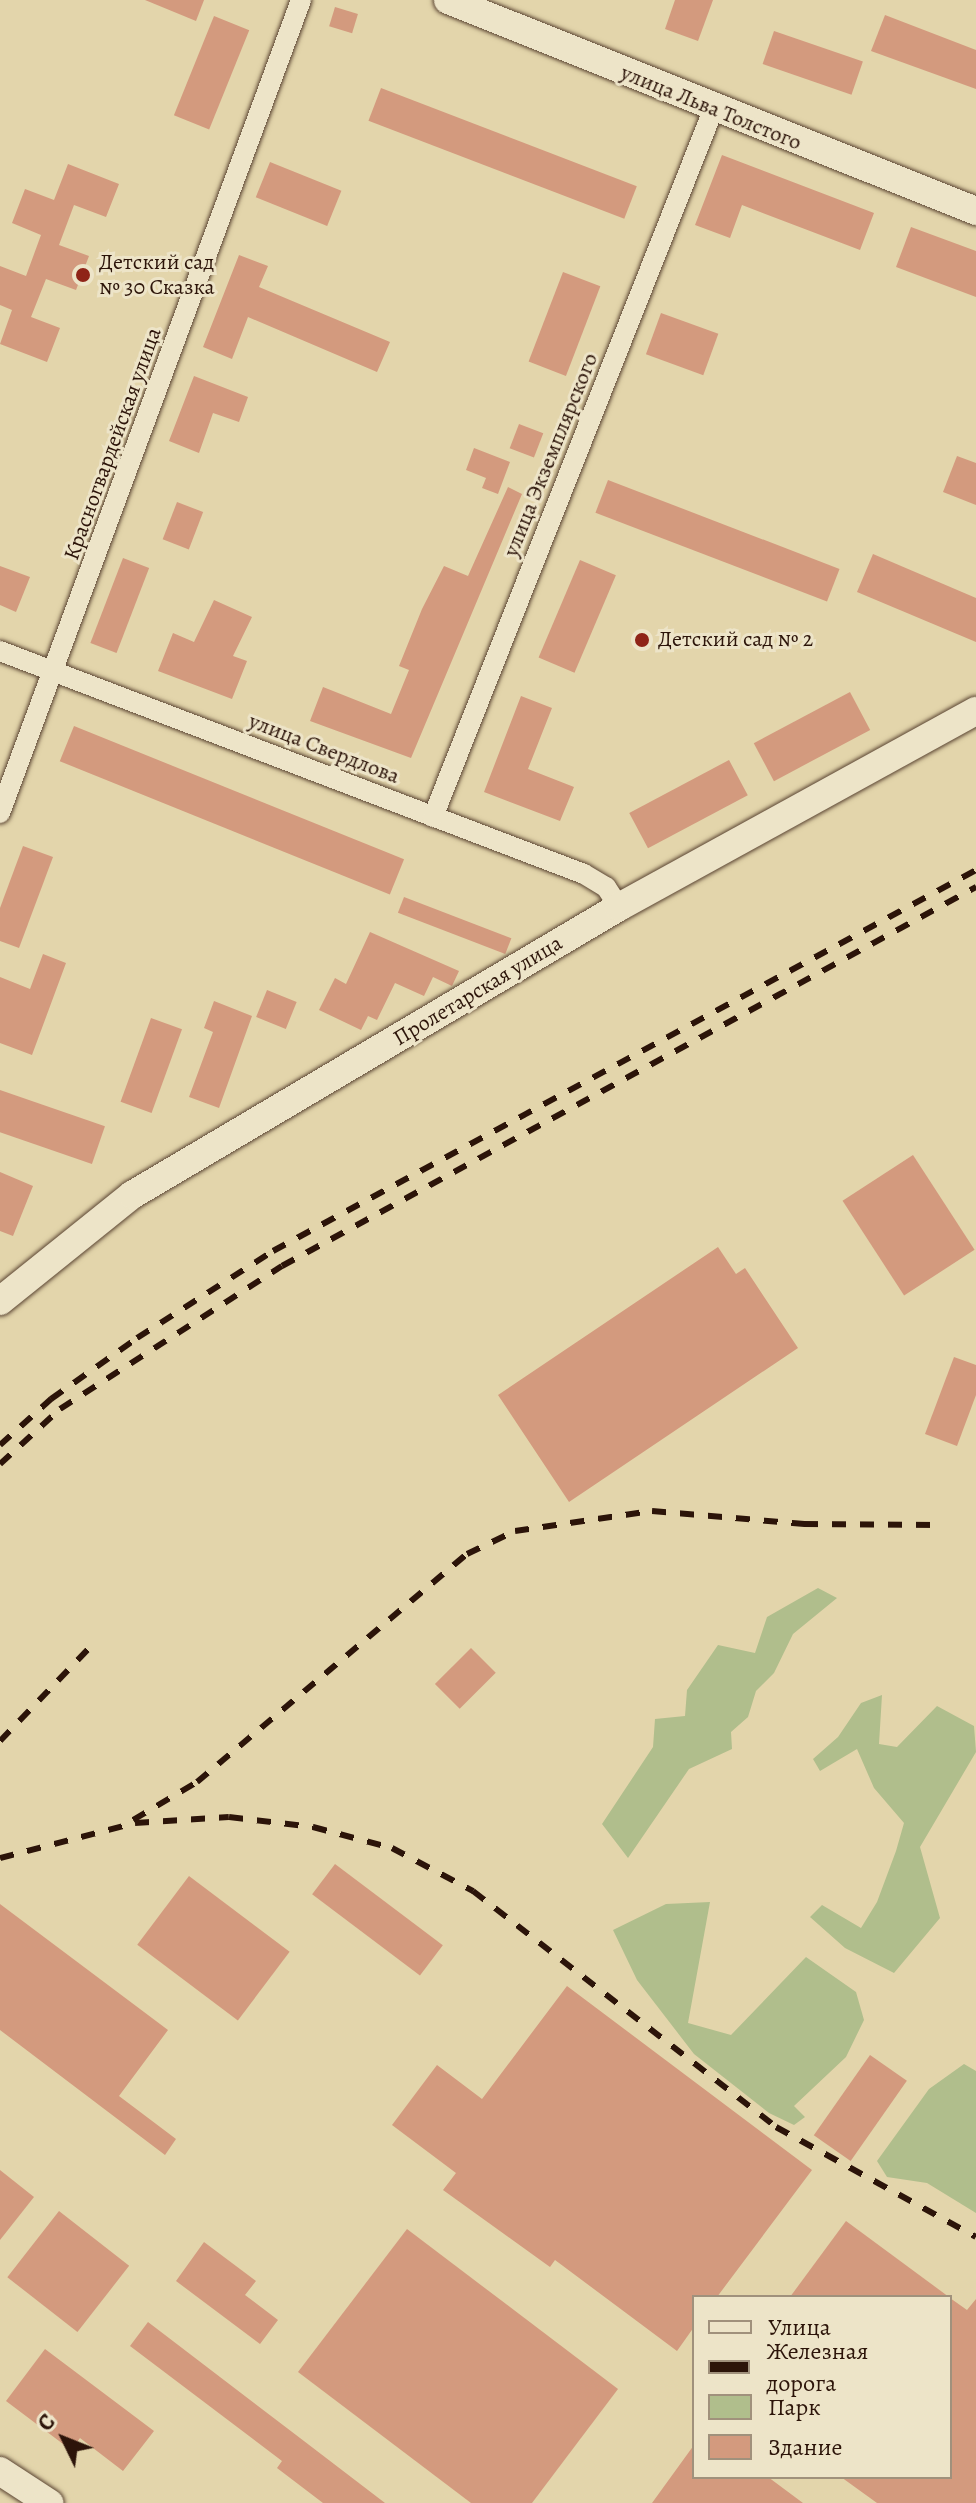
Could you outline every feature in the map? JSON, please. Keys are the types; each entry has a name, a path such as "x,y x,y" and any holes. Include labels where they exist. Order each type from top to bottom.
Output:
{"street":[{"name":"Красногвардейская улица","path":"0,813 301,0"},
{"name":"улица Льва Толстого","path":"448,0 713,110 976,211"},
{"name":"улица Экземплярского","path":"433,817 713,110"},
{"name":"улица Свердлова","path":"0,651 584,874 606,887 619,907"},
{"name":"Пролетарская улица","path":"0,1301 132,1195 619,907 976,711"},
{"path":"0,2471 49,2503"}],"green space":[{"path":"818,1588 837,1598 793,1634 774,1673 756,1691 748,1717 731,1732 732,1749 689,1769 628,1858 602,1824 653,1747 655,1719 685,1716 687,1690 718,1645 755,1653 767,1617"},
{"path":"882,1695 879,1744 897,1747 937,1706 974,1726 976,1752 920,1847 940,1918 894,1973 845,1948 810,1917 822,1905 861,1928 877,1902 896,1851 904,1823 874,1788 857,1749 820,1771 813,1759 838,1737 861,1703"},
{"path":"710,1902 688,2023 731,2035 806,1957 856,1992 864,2020 846,2057 794,2106 805,2117 794,2125 769,2113 694,2054 637,1980 613,1930 666,1904"},
{"path":"964,2064 976,2071 976,2213 927,2183 887,2177 877,2161 929,2089"}],"building":[{"path":"145,0 204,0 196,21"},
{"path":"675,0 713,0 698,41 665,29"},
{"path":"335,7 358,14 352,33 329,26"},
{"path":"885,15 976,50 976,89 871,51"},
{"path":"214,16 249,30 209,129 174,115"},
{"path":"774,31 863,62 851,95 763,64"},
{"path":"381,88 637,186 624,219 368,121"},
{"path":"722,155 874,213 860,250 742,205 730,238 695,225"},
{"path":"270,162 341,191 327,226 256,197"},
{"path":"68,164 119,184 106,217 74,205 59,245 89,256 76,290 46,279 31,317 60,328 47,362 0,344 12,310 0,305 0,266 26,276 41,235 12,223 25,189 54,200"},
{"path":"911,227 976,251 976,297 896,267"},
{"path":"239,255 268,266 259,287 390,342 377,372 248,317 232,359 203,347"},
{"path":"563,272 600,286 566,376 529,362"},
{"path":"661,313 718,334 703,375 646,354"},
{"path":"194,376 248,397 239,422 213,413 199,453 169,441"},
{"path":"519,424 543,433 534,458 510,448"},
{"path":"474,448 510,462 498,494 482,488 486,478 466,470"},
{"path":"957,456 976,463 976,505 943,492"},
{"path":"608,480 840,569 827,602 595,513"},
{"path":"508,487 522,494 411,758 310,721 323,687 391,714 409,670 399,666 422,609 444,566 468,576"},
{"path":"177,502 203,512 189,549 163,539"},
{"path":"873,554 976,598 976,642 857,592"},
{"path":"123,558 149,568 117,653 90,643"},
{"path":"580,560 616,575 574,673 539,658"},
{"path":"0,566 30,577 16,612 0,605"},
{"path":"214,600 252,617 233,656 247,661 232,699 158,671 173,633 194,642"},
{"path":"850,692 870,730 774,781 754,743"},
{"path":"521,696 552,708 528,769 574,787 560,821 484,792"},
{"path":"74,726 404,859 390,895 60,761"},
{"path":"729,760 748,795 648,848 629,813"},
{"path":"23,846 53,857 19,948 0,941 0,908"},
{"path":"404,897 511,938 505,954 398,913"},
{"path":"370,932 459,971 452,986 433,977 424,996 395,983 377,1020 368,1016 361,1030 319,1010 335,978 346,984"},
{"path":"43,954 66,963 32,1055 0,1043 0,977 30,989"},
{"path":"267,990 297,1002 286,1029 256,1017"},
{"path":"214,1001 252,1016 219,1108 189,1097 213,1032 204,1028"},
{"path":"151,1018 182,1029 152,1113 121,1102"},
{"path":"0,1090 105,1126 92,1164 0,1132"},
{"path":"913,1155 975,1250 904,1296 843,1201"},
{"path":"0,1172 33,1186 13,1236 0,1231"},
{"path":"718,1247 736,1274 745,1268 798,1348 569,1502 498,1395"},
{"path":"954,1357 976,1365 976,1395 957,1446 925,1434"},
{"path":"471,1648 496,1673 460,1709 435,1684"},
{"path":"335,1864 443,1945 420,1976 312,1894"},
{"path":"189,1876 290,1952 238,2021 137,1945"},
{"path":"0,1904 168,2030 119,2096 176,2139 165,2155 0,2030"},
{"path":"567,1986 812,2170 718,2295 692,2295 692,2330 677,2351 555,2260 550,2267 443,2190 456,2173 392,2125 437,2065 482,2099"},
{"path":"870,2055 907,2081 851,2161 814,2135"},
{"path":"0,2170 34,2197 0,2240"},
{"path":"59,2211 129,2266 77,2332 7,2277"},
{"path":"846,2221 946,2295 791,2295"},
{"path":"407,2229 618,2389 532,2503 471,2503 298,2372"},
{"path":"204,2242 256,2281 245,2295 278,2320 260,2344 176,2281"},
{"path":"952,2299 967,2310 976,2299 976,2503 877,2503 844,2479 952,2479"},
{"path":"148,2322 385,2503 323,2503 277,2468 282,2461 130,2346"},
{"path":"45,2349 154,2431 123,2471 80,2438 71,2450 6,2401"},
{"path":"692,2448 692,2479 771,2479 803,2503 652,2503"}],"railway":[{"path":"0,1445 51,1399 137,1338 273,1251 976,870"},
{"path":"0,1464 60,1409 282,1266 976,887"},
{"path":"133,1820 197,1782 467,1554 515,1531 652,1511 804,1524 939,1525"},
{"path":"0,1741 94,1643"},
{"path":"0,1858 135,1823 229,1817 313,1827 392,1848 473,1891 776,2127 976,2237"}],"place":[{"name":"Детский сад № 30 Сказка","path":"83,275"},
{"name":"Детский сад № 2","path":"642,640"}]}
